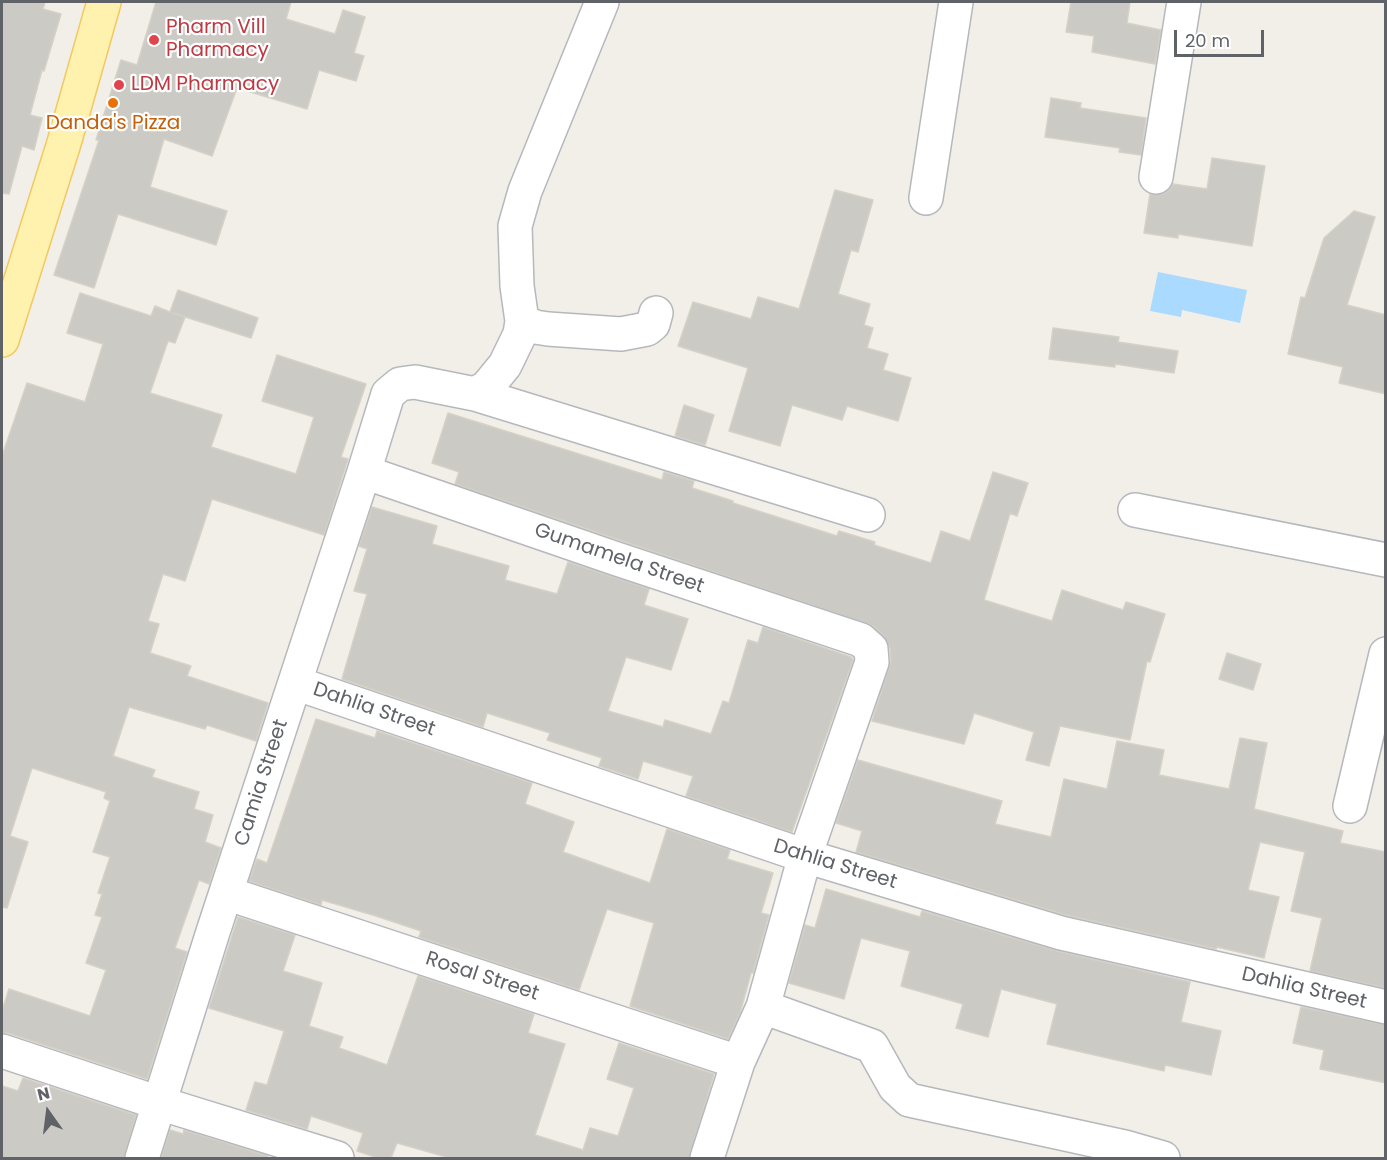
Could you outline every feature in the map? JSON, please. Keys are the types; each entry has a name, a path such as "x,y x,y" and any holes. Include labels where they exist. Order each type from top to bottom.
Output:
{"main road":[{"path":"2,340 64,143 104,2"}],"street":[{"path":"475,394 487,387 505,365 520,334 522,321 517,286 515,226 525,192 602,2"},
{"path":"926,198 956,2"},
{"path":"1156,177 1184,2"},
{"path":"522,321 535,327 548,329 621,334 647,329 653,324 656,313"},
{"name":"Camia Street","path":"142,1158 388,394 400,384 415,382 475,394"},
{"path":"475,394 868,515"},
{"name":"Gumamela Street","path":"364,472 861,640 871,649 872,662 805,856"},
{"path":"1135,510 1386,560"},
{"path":"1350,806 1386,654"},
{"name":"Dahlia Street","path":"296,683 805,856 1061,933 1386,1007"},
{"path":"708,1158 738,1062 763,1007 805,856"},
{"name":"Rosal Street","path":"226,893 738,1062"},
{"path":"763,1007 872,1046 896,1087 909,1100 1125,1147 1163,1158"},
{"path":"2,1051 159,1104 337,1158"}],"water":[{"path":"1158,272 1247,290 1240,323 1182,310 1181,317 1150,311"}],"building":[{"path":"2,2 45,2 43,9 61,14 30,115 42,118 34,150 22,146 9,194 2,193"},
{"path":"156,2 291,2 286,19 335,34 343,10 365,17 354,53 364,56 356,81 319,70 307,109 237,88 212,156 164,139 150,187 227,211 216,245 118,214 94,288 54,275 99,140 96,140 121,60 137,65"},
{"path":"1071,2 1130,2 1127,23 1161,30 1155,64 1092,52 1094,36 1066,32"},
{"path":"1051,98 1081,103 1080,108 1146,118 1141,155 1119,152 1120,148 1045,137"},
{"path":"1212,158 1265,166 1252,246 1178,234 1178,238 1144,233 1150,194 1163,194 1173,184 1207,189"},
{"path":"835,190 873,200 858,252 851,250 838,294 870,304 864,325 873,328 867,348 888,354 883,370 911,378 898,421 847,406 842,420 792,405 780,446 729,431 748,368 678,346 693,302 751,319 758,297 799,309"},
{"path":"1354,211 1375,217 1347,305 1386,315 1386,394 1339,383 1343,367 1288,354 1301,297 1305,298 1324,238"},
{"path":"178,290 258,318 251,338 173,313 185,317 175,343 168,341 150,393 222,415 211,447 296,474 314,417 262,401 277,355 366,384 341,457 348,459 324,535 212,499 185,581 163,574 148,621 159,624 150,653 191,666 187,676 268,703 256,741 207,725 205,729 129,707 113,756 155,770 152,777 199,792 194,809 213,815 205,842 221,848 209,884 199,880 175,948 187,952 147,1079 8,1033 2,1033 2,1011 9,989 90,1016 106,970 86,963 102,917 95,915 102,894 98,893 110,857 93,852 110,801 104,798 106,792 32,768 10,836 28,842 7,908 2,907 2,456 27,383 85,402 103,344 67,333 80,293 151,316 155,306 170,312"},
{"path":"1053,328 1119,337 1118,342 1178,351 1174,373 1115,364 1115,367 1049,359"},
{"path":"684,405 714,415 705,445 675,436"},
{"path":"448,413 662,480 664,472 694,481 692,488 733,501 733,503 837,536 839,531 931,563 941,531 970,541 993,472 1028,483 1017,516 1010,513 984,600 1052,621 1062,590 1123,610 1126,602 1165,614 1150,662 1147,661 1130,740 1060,726 1049,766 1026,760 1034,732 974,713 964,744 872,721 891,661 890,648 884,636 873,626 455,484 459,472 432,463"},
{"path":"372,507 437,526 432,544 509,566 505,580 557,594 568,562 649,589 644,605 688,619 671,670 626,657 608,711 663,727 665,720 711,734 723,701 729,703 748,640 758,643 763,627 851,657 853,660 792,832 686,796 693,776 643,761 638,779 599,766 602,758 547,740 550,733 487,713 483,727 342,679 367,594 354,591 367,549 359,546"},
{"path":"1227,653 1261,664 1253,690 1219,679"},
{"path":"316,719 375,738 377,731 532,783 525,804 574,822 563,852 650,883 667,829 730,850 727,859 773,873 761,913 769,915 740,1013 728,1039 630,1006 654,923 607,909 579,990 419,937 421,931 376,916 322,900 321,905 249,881 257,859 267,863"},
{"path":"1240,738 1267,743 1254,809 1343,831 1340,843 1386,852 1386,988 1310,971 1322,918 1291,911 1305,852 1260,842 1248,890 1279,897 1264,958 1066,915 856,852 862,831 836,823 858,760 1002,801 995,824 1051,837 1064,779 1107,789 1117,741 1164,750 1159,775 1229,789"},
{"path":"826,889 920,917 922,911 1057,951 1190,982 1181,1022 1221,1031 1211,1075 1165,1065 1164,1071 1047,1044 1057,1004 1001,989 988,1037 956,1028 963,1004 901,986 910,951 861,938 844,999 789,983 805,925 815,928"},
{"path":"238,917 295,935 283,971 322,983 309,1026 343,1037 339,1048 387,1065 418,976 534,1014 528,1033 565,1044 535,1135 583,1150 590,1128 618,1136 634,1088 607,1079 619,1043 714,1074 689,1158 450,1158 397,1143 391,1158 378,1158 357,1151 363,1133 311,1116 307,1129 246,1110 255,1082 267,1085 284,1031 209,1008"},
{"path":"1301,1007 1386,1025 1386,1083 1320,1069 1324,1050 1293,1043"},
{"path":"23,1078 136,1115 124,1158 2,1158 2,1086 18,1091"},
{"path":"170,1130 183,1134 184,1130 268,1156 268,1158 161,1158"}],"place":[{"name":"Pharm Vill Pharmacy","path":"154,40"},
{"name":"LDM Pharmacy","path":"119,85"},
{"name":"Danda's Pizza","path":"113,103"}]}
